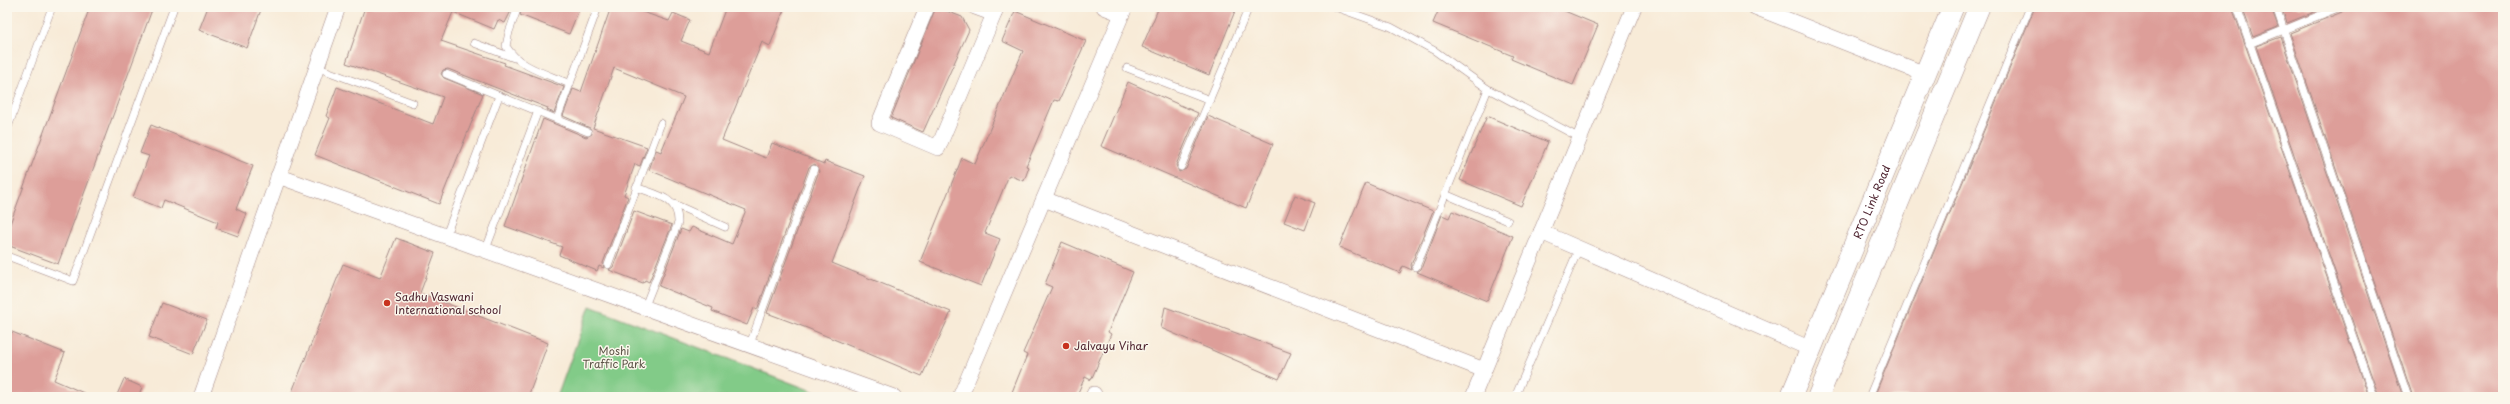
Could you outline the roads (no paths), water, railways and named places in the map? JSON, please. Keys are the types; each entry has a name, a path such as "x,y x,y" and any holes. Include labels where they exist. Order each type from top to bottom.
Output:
{"main road":[{"name":"RTO Link Road","path":"1791,397 1953,7"},
{"path":"1818,397 1979,7"}],"street":[{"path":"201,397 338,7"},
{"path":"927,7 879,123 938,148 995,11 975,7"},
{"path":"960,397 1124,10 1104,7"},
{"path":"1473,397 1634,7"},
{"path":"1754,7 1925,74"},
{"path":"278,176 645,306 894,397"},
{"path":"1044,199 1484,370"},
{"path":"1541,232 1811,349"}],"lane":[{"path":"7,128 52,7"},
{"path":"7,256 73,281 174,7"},
{"path":"515,58 506,46 509,32 518,7"},
{"path":"557,119 598,7"},
{"path":"1181,167 1249,7"},
{"path":"1335,7 1391,27 1435,51 1488,89 1580,138"},
{"path":"1869,397 2030,7"},
{"path":"2237,7 2374,397"},
{"path":"2276,7 2408,397"},
{"path":"2249,44 2340,7"},
{"path":"474,43 515,58 570,84"},
{"path":"316,67 413,103"},
{"path":"1127,68 1210,100"},
{"path":"446,74 588,132"},
{"path":"1416,267 1488,89"},
{"path":"446,235 499,96"},
{"path":"486,249 538,111"},
{"path":"608,265 661,123"},
{"path":"750,344 814,170"},
{"path":"636,187 725,227"},
{"path":"1445,194 1508,221"},
{"path":"645,306 678,223 679,213 674,204"},
{"path":"1515,397 1579,248"}],"place":[{"name":"Sadhu Vaswani International school","path":"387,303"},
{"name":"Jalvayu Vihar","path":"1066,346"}],"park label":[{"name":"Moshi Traffic Park","path":"614,357"}]}
